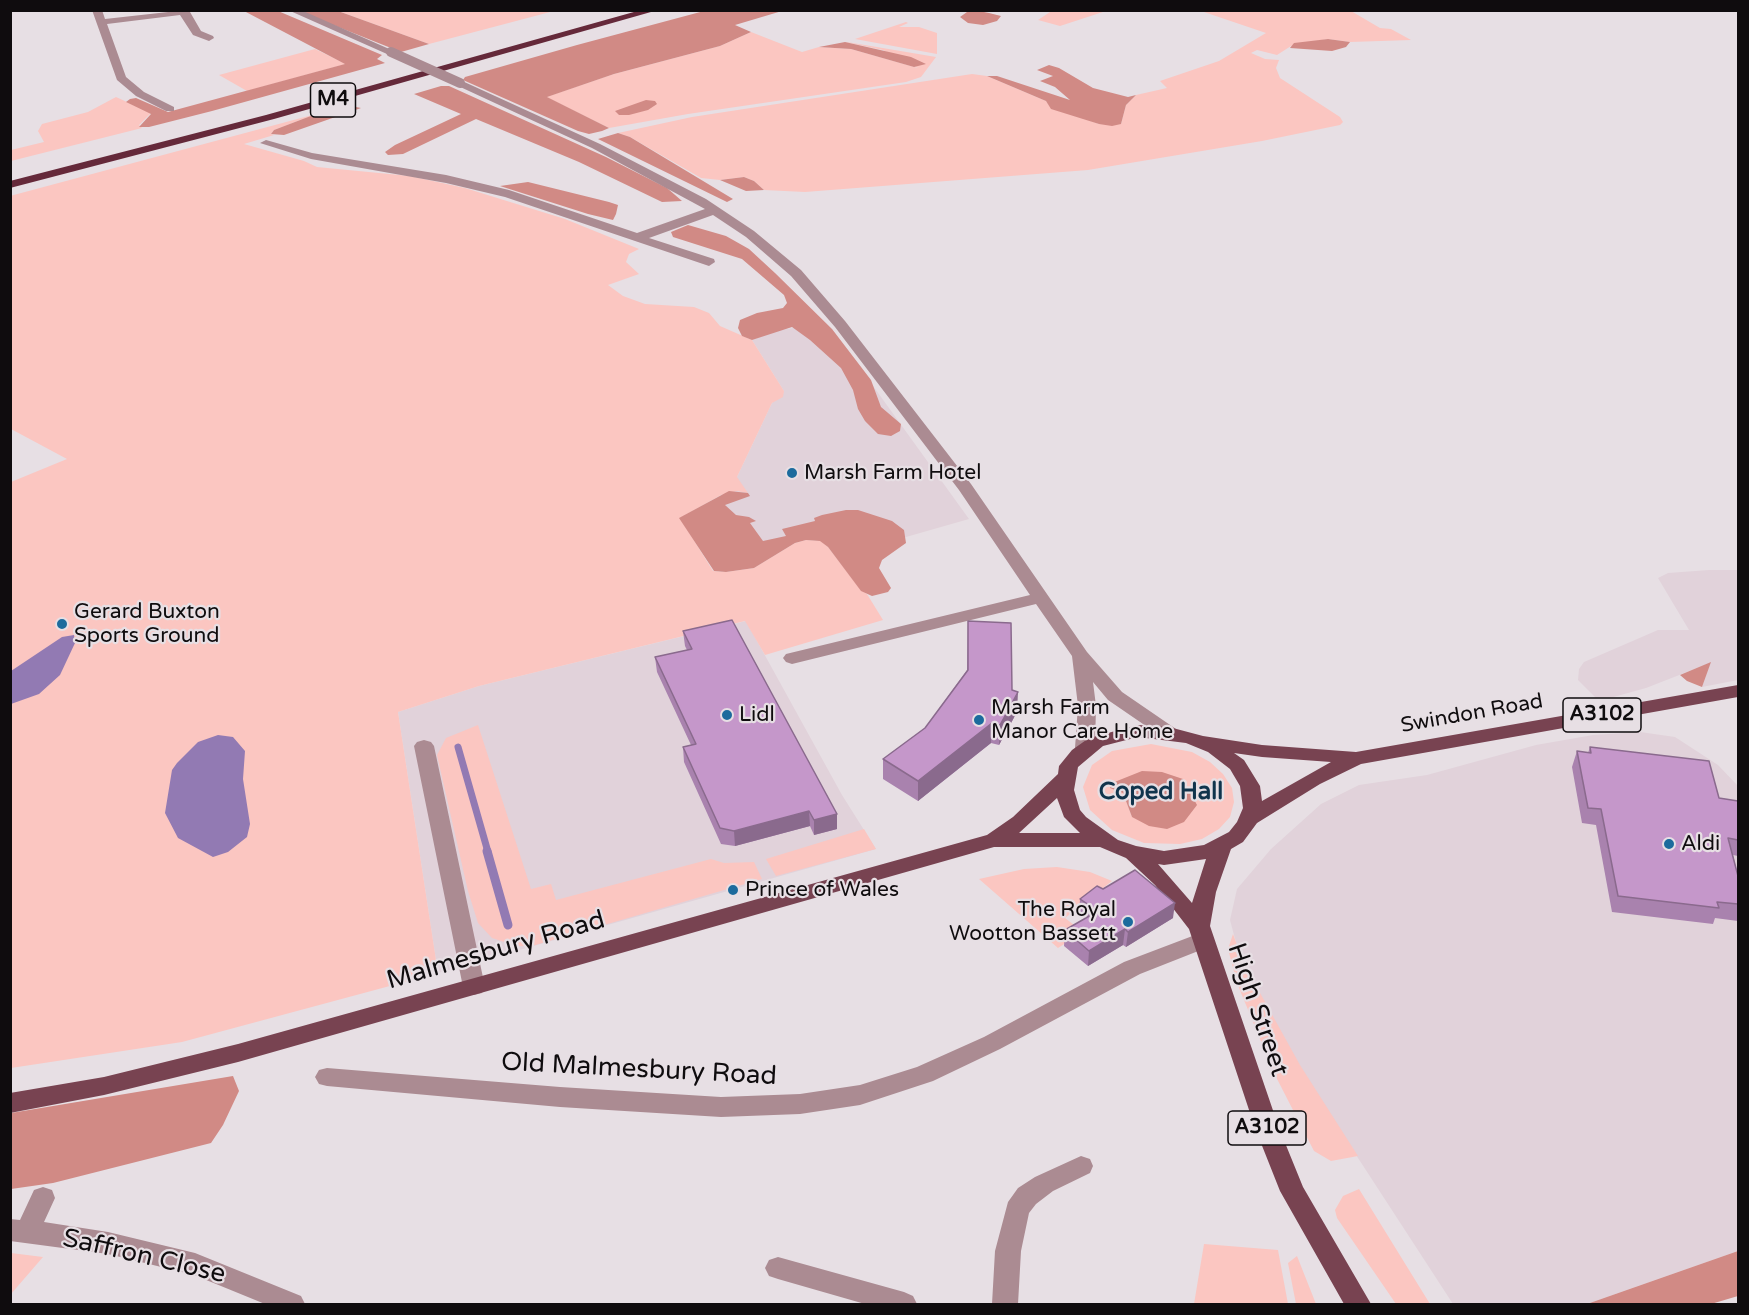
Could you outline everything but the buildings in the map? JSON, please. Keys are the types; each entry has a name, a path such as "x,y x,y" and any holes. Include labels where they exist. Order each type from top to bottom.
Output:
{"highway":[{"name":"M4","path":"32,167 613,10"},
{"name":"M4","path":"10,185 270,117 654,10"}],"main road":[{"name":"Swindon Road","path":"1202,742 1262,751 1356,758 1738,691"},
{"name":"A3102","path":"1064,779 1064,790 1071,812 1089,832 1101,840 1133,853 1179,857 1221,847 1236,837 1250,818 1253,797 1245,775 1227,756 1202,742 1169,732 1123,733 1085,748"},
{"path":"994,840 1020,822 1064,779 1074,759 1085,748"},
{"name":"Swindon Road","path":"1250,818 1313,779 1356,758"},
{"path":"994,840 1101,840"},
{"name":"Malmesbury Road","path":"10,1103 137,1078 474,987 994,840"},
{"name":"High Street","path":"1201,933 1205,892 1221,847"},
{"name":"High Street","path":"1133,853 1162,880 1201,933 1267,1128 1292,1191 1358,1305"}],"street":[{"path":"97,10 121,78 140,94 170,109"},
{"path":"292,10 391,52 596,146 715,210 763,244 812,289 892,390 1043,597 1081,656 1115,696 1169,732"},
{"path":"101,22 182,12 187,14 196,33 209,38"},
{"path":"266,143 311,156 479,186 544,204 709,262"},
{"path":"639,237 715,210"},
{"path":"792,658 1043,597"},
{"path":"1081,656 1086,706 1085,748"},
{"path":"424,746 474,987"},
{"name":"Old Malmesbury Road","path":"327,1077 560,1097 709,1106 765,1107 860,1095 925,1074 992,1043 1201,933"},
{"path":"1005,1305 1008,1251 1017,1210 1028,1196 1044,1184 1081,1166"},
{"name":"Saffron Close","path":"43,1198 19,1230 108,1243 195,1264 238,1280 292,1305"},
{"path":"778,1269 904,1305"}],"shaded area":[{"path":"974,10 1001,16 997,21 983,25 968,23 960,17"},
{"path":"1053,10 1106,11 1060,26 1038,20"},
{"path":"244,11 278,11 382,55 377,59 385,63 212,111 149,127 139,127 151,114 126,102 130,99 136,98 168,112 345,64"},
{"path":"298,11 338,11 429,44 401,52"},
{"path":"338,11 554,11 429,44"},
{"path":"704,11 782,11 735,25 751,32 720,46 614,74 547,97 609,128 602,131 589,134 578,131 463,80 465,77"},
{"path":"1201,11 1351,11 1380,28 1391,29 1411,40 1350,42 1328,39 1291,46 1277,55 1257,50 1251,53 1265,59 1279,60 1276,68 1280,78 1340,117 1343,122 1340,125 1262,141 1088,170 805,192 764,190 754,181 744,177 720,180 701,178 630,137 618,133 692,117 972,74 987,76 1046,101 1050,106 1099,124 1121,124 1126,105 1136,95 1167,88 1160,81 1219,61 1266,33"},
{"path":"908,23 899,27 919,27 937,33 937,54 855,39"},
{"path":"751,32 802,52 819,47 851,49 918,68 883,50 845,42 936,57 921,77 906,82 609,128 546,97 614,74 720,46"},
{"path":"1328,39 1350,42 1346,47 1332,51 1290,48 1294,43"},
{"path":"845,42 911,57 926,64 914,67 851,49 819,47"},
{"path":"315,49 346,64 247,91 219,75"},
{"path":"1049,65 1059,68 1093,88 1128,97 1136,95 1126,105 1121,124 1112,126 1099,124 1051,109 1046,101 987,76 997,76 1070,100 1055,87 1040,81 1053,76 1037,70"},
{"path":"449,86 606,157 667,188 682,201 662,202 579,162 476,119 403,154 388,155 385,152 395,145 461,114 414,94"},
{"path":"116,97 151,113 139,125 142,128 11,161 11,150 44,142 38,131 42,124 88,112"},
{"path":"646,100 655,101 657,104 648,110 629,115 619,115 615,111"},
{"path":"351,106 361,108 284,135 271,134 274,130 316,114"},
{"path":"316,114 274,130 271,134 274,135 244,144 304,161 317,167 410,176 465,188 565,219 639,249 629,254 626,262 639,274 608,285 623,296 645,304 694,307 709,313 720,326 752,340 784,391 783,397 772,403 737,477 748,493 737,491 721,495 680,518 713,571 726,572 754,568 795,543 806,540 821,541 861,590 867,594 883,620 765,655 745,621 479,686 398,712 438,973 182,1042 11,1068 11,482 67,459 11,429 10,196"},
{"path":"618,133 630,137 733,199 727,202 598,139"},
{"path":"744,177 754,181 764,190 746,191 720,180"},
{"path":"528,182 618,205 616,214 613,220 588,214 500,186"},
{"path":"688,225 726,236 749,249 775,273 832,329 871,380 881,407 901,424 900,431 891,436 878,434 865,421 858,409 853,390 841,368 792,327 752,340 742,336 738,328 740,320 757,313 783,308 787,303 784,295 742,259 673,237 671,232"},
{"path":"819,324 832,329 969,519 843,555 823,528 755,546 721,503 737,477 772,403 784,391 752,340 774,331"},
{"path":"729,491 748,493 750,496 725,505 736,515 749,517 756,521 750,523 763,541 786,536 782,529 815,521 814,518 822,515 846,510 858,510 892,521 904,530 906,543 882,560 879,568 891,588 888,592 872,596 861,591 828,547 820,541 806,540 795,543 754,568 726,572 714,571 679,518"},
{"path":"1738,570 1738,680 1702,687 1710,663 1646,688 1599,701 1578,680 1579,669 1584,662 1658,630 1689,630 1658,578 1668,573"},
{"path":"746,621 842,795 876,849 438,973 398,712 479,686"},
{"path":"74,635 75,643 60,675 39,694 11,704 11,671 62,637"},
{"path":"1711,662 1702,687 1687,681 1680,675"},
{"path":"478,725 531,889 551,884 556,900 711,859 724,863 754,862 762,879 532,946 517,946 492,938 478,923 468,891 437,755 446,738"},
{"path":"1640,732 1675,737 1718,765 1738,786 1738,1251 1587,1304 1453,1304 1293,1058 1242,965 1230,920 1237,889 1271,849 1321,804 1359,785 1427,775 1536,745 1593,735"},
{"path":"218,735 233,737 245,751 243,779 250,824 247,837 228,852 213,857 178,838 165,813 172,770 198,742"},
{"path":"1151,744 1192,752 1210,762 1223,774 1232,788 1234,802 1230,817 1219,829 1202,839 1180,844 1144,843 1112,830 1090,810 1083,787 1092,765 1112,751","holes":["1112,791 1197,805 1132,817 1123,793"]},
{"path":"1142,771 1162,772 1183,779 1197,805 1184,822 1167,829 1149,826 1132,817 1123,793 1110,788 1112,783"},
{"path":"864,829 876,849 776,876 766,859"},
{"path":"1057,867 1090,872 1112,881 1065,918 1083,932 1058,948 979,879 1024,869"},
{"path":"1233,934 1244,964 1300,1065 1358,1156 1331,1161 1314,1151 1274,1073 1237,983 1228,949"},
{"path":"233,1076 239,1091 223,1125 211,1143 53,1183 11,1189 11,1113"},
{"path":"1359,1189 1430,1304 1396,1304 1337,1218 1335,1210 1343,1196"},
{"path":"1204,1244 1278,1250 1288,1304 1194,1304"},
{"path":"1738,1251 1738,1296 1711,1304 1587,1304"},
{"path":"10,1253 43,1257 11,1294"},
{"path":"1297,1256 1316,1304 1296,1304 1288,1263"}],"waterway":[{"path":"458,747 488,852"},
{"path":"487,851 508,925"}],"place":[{"name":"Marsh Farm Hotel","path":"792,473"},
{"name":"Gerard Buxton Sports Ground","path":"62,624"},
{"name":"Lidl","path":"727,715"},
{"name":"Marsh Farm Manor Care Home","path":"979,720"},
{"name":"Aldi","path":"1669,844"},
{"name":"Prince of Wales","path":"733,890"},
{"name":"The Royal Wootton Bassett","path":"1128,922"}],"district":[{"name":"Coped Hall","path":"1161,793"}]}
